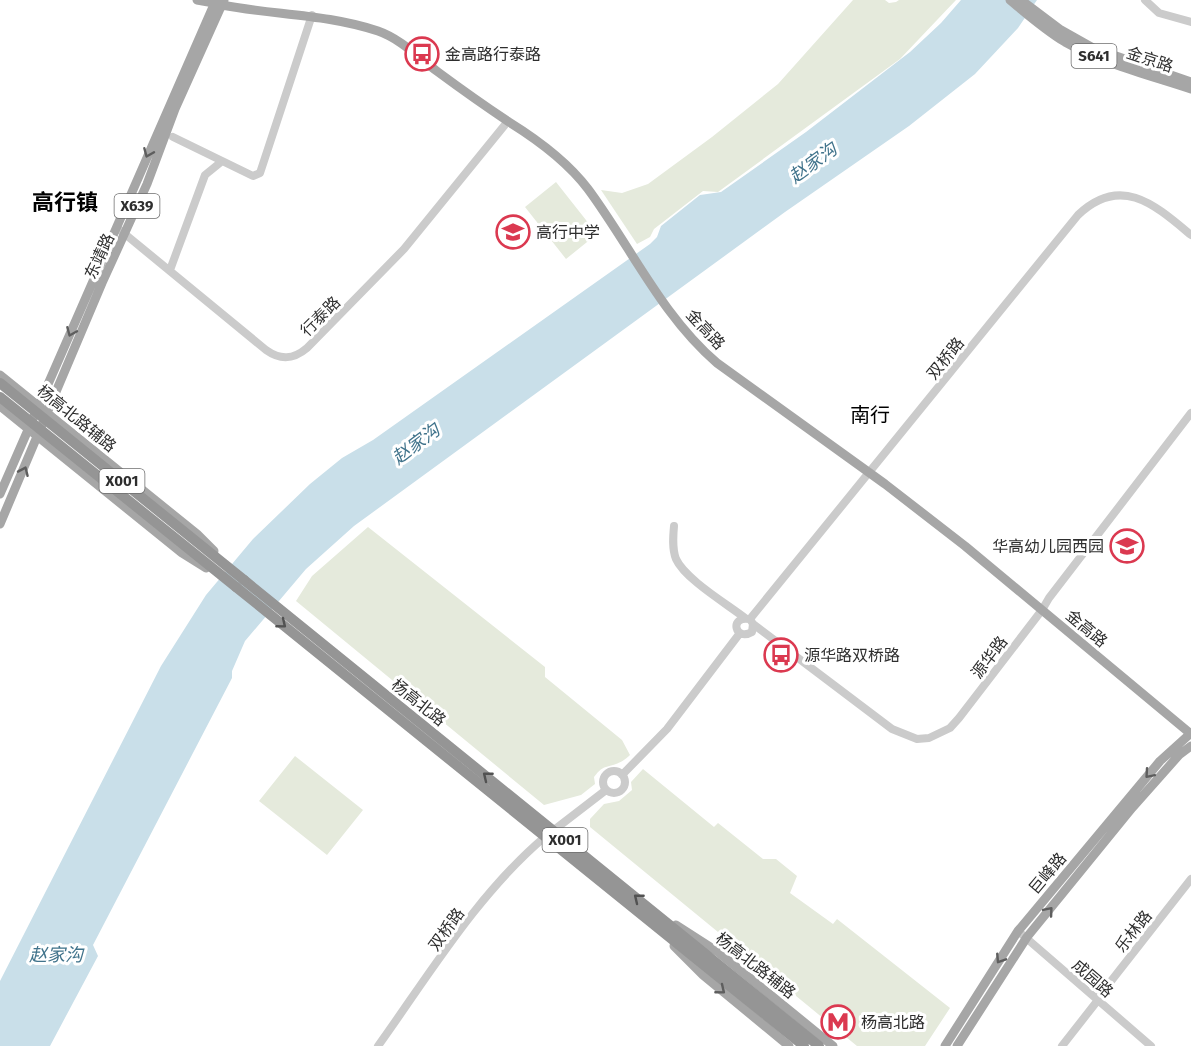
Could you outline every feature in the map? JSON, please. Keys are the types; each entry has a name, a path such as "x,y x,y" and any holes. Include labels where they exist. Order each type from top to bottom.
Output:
{"highway":[{"name":"杨高北路","path":"0,383 240,584"},
{"name":"杨高北路","path":"0,397 240,584 550,833 729,979 804,1046"},
{"name":"杨高北路","path":"729,979 819,1046"}],"main road":[{"name":"金高路","path":"197,0 219,2 257,11 312,15 379,32 393,38 538,141 587,188 677,322 717,363 965,546 1191,734"},
{"name":"金京路","path":"1010,0 1045,28 1077,48 1191,89"},
{"name":"金京路","path":"1021,0 1061,30 1092,48 1191,82"},
{"name":"东靖路","path":"0,494 116,227 219,2"},
{"name":"东靖路","path":"0,524 125,234 219,2"},
{"name":"杨高北路辅路","path":"0,375 38,406 49,410 126,477 198,534 240,584"},
{"name":"X001","path":"0,406 27,431 38,437 182,553 240,584"},
{"name":"巨峰路","path":"945,1046 1018,932 1160,761 1191,734"},
{"name":"巨峰路","path":"957,1046 1027,938 1132,808 1179,755 1191,746"},
{"name":"杨高北路辅路","path":"652,916 718,952 833,1046"},
{"name":"X001","path":"652,916 702,975 789,1046"}],"street":[{"path":"1145,0 1159,13 1191,22"},
{"path":"173,137 253,176 260,173 312,15"},
{"name":"行泰路","path":"116,227 272,354 286,358 300,354 404,249 508,121"},
{"path":"170,270 205,175 221,162"},
{"name":"双桥路","path":"750,620 1078,215 1088,206 1108,196 1119,195 1140,199 1162,211 1191,235"},
{"name":"源华路","path":"674,526 673,549 680,566 688,576 750,620 892,729 916,739 929,738 940,734 959,718 1102,527 1191,413"},
{"path":"740,619 750,620 753,629 750,633 745,635 740,633 737,623 740,619"},
{"name":"双桥路","path":"622,775 667,729 740,633"},
{"name":"双桥路","path":"617,772 622,775 625,785 621,790 615,793 606,789 604,780 607,775 617,772"},
{"name":"双桥路","path":"378,1046 481,903 510,870 550,833 606,789"},
{"name":"乐林路","path":"1062,1046 1191,879"},
{"name":"成园路","path":"1018,932 1151,1046"}],"shaded area":[{"path":"853,0 885,0 889,3 899,0 956,0 900,59 718,192 703,191 654,229 650,237 637,244 601,190 622,193 648,184 712,137 778,84"},
{"path":"556,182 597,234 566,259 525,207"},
{"path":"368,527 545,667 545,677 622,740 630,755 622,762 601,770 594,777 595,784 581,795 544,805 296,601 312,576"},
{"path":"295,756 363,810 327,855 259,801"},
{"path":"643,769 714,827 718,823 763,859 776,859 797,876 790,893 833,924 837,919 950,1008 925,1046 857,1046 590,827 590,819 604,804 619,801 632,790 631,782"}],"water":[{"name":"赵家沟","path":"961,0 1037,0 1018,28 975,74 909,126 785,212 354,526 306,569 245,641 232,671 232,678 93,945 98,956 50,1046 0,1046 0,981 161,666 206,595 253,539 310,484 342,458 373,440 650,244 657,237 661,226 700,195 721,192 806,132 910,52 941,23"}],"place":[{"name":"金高路行泰路","path":"422,54"},
{"name":"高行中学","path":"513,232"},
{"name":"华高幼儿园西园","path":"1127,546"},
{"name":"源华路双桥路","path":"781,655"},
{"name":"杨高北路","path":"838,1022"}],"district":[{"name":"高行镇","path":"65,202"},
{"name":"南行","path":"870,415"}]}
